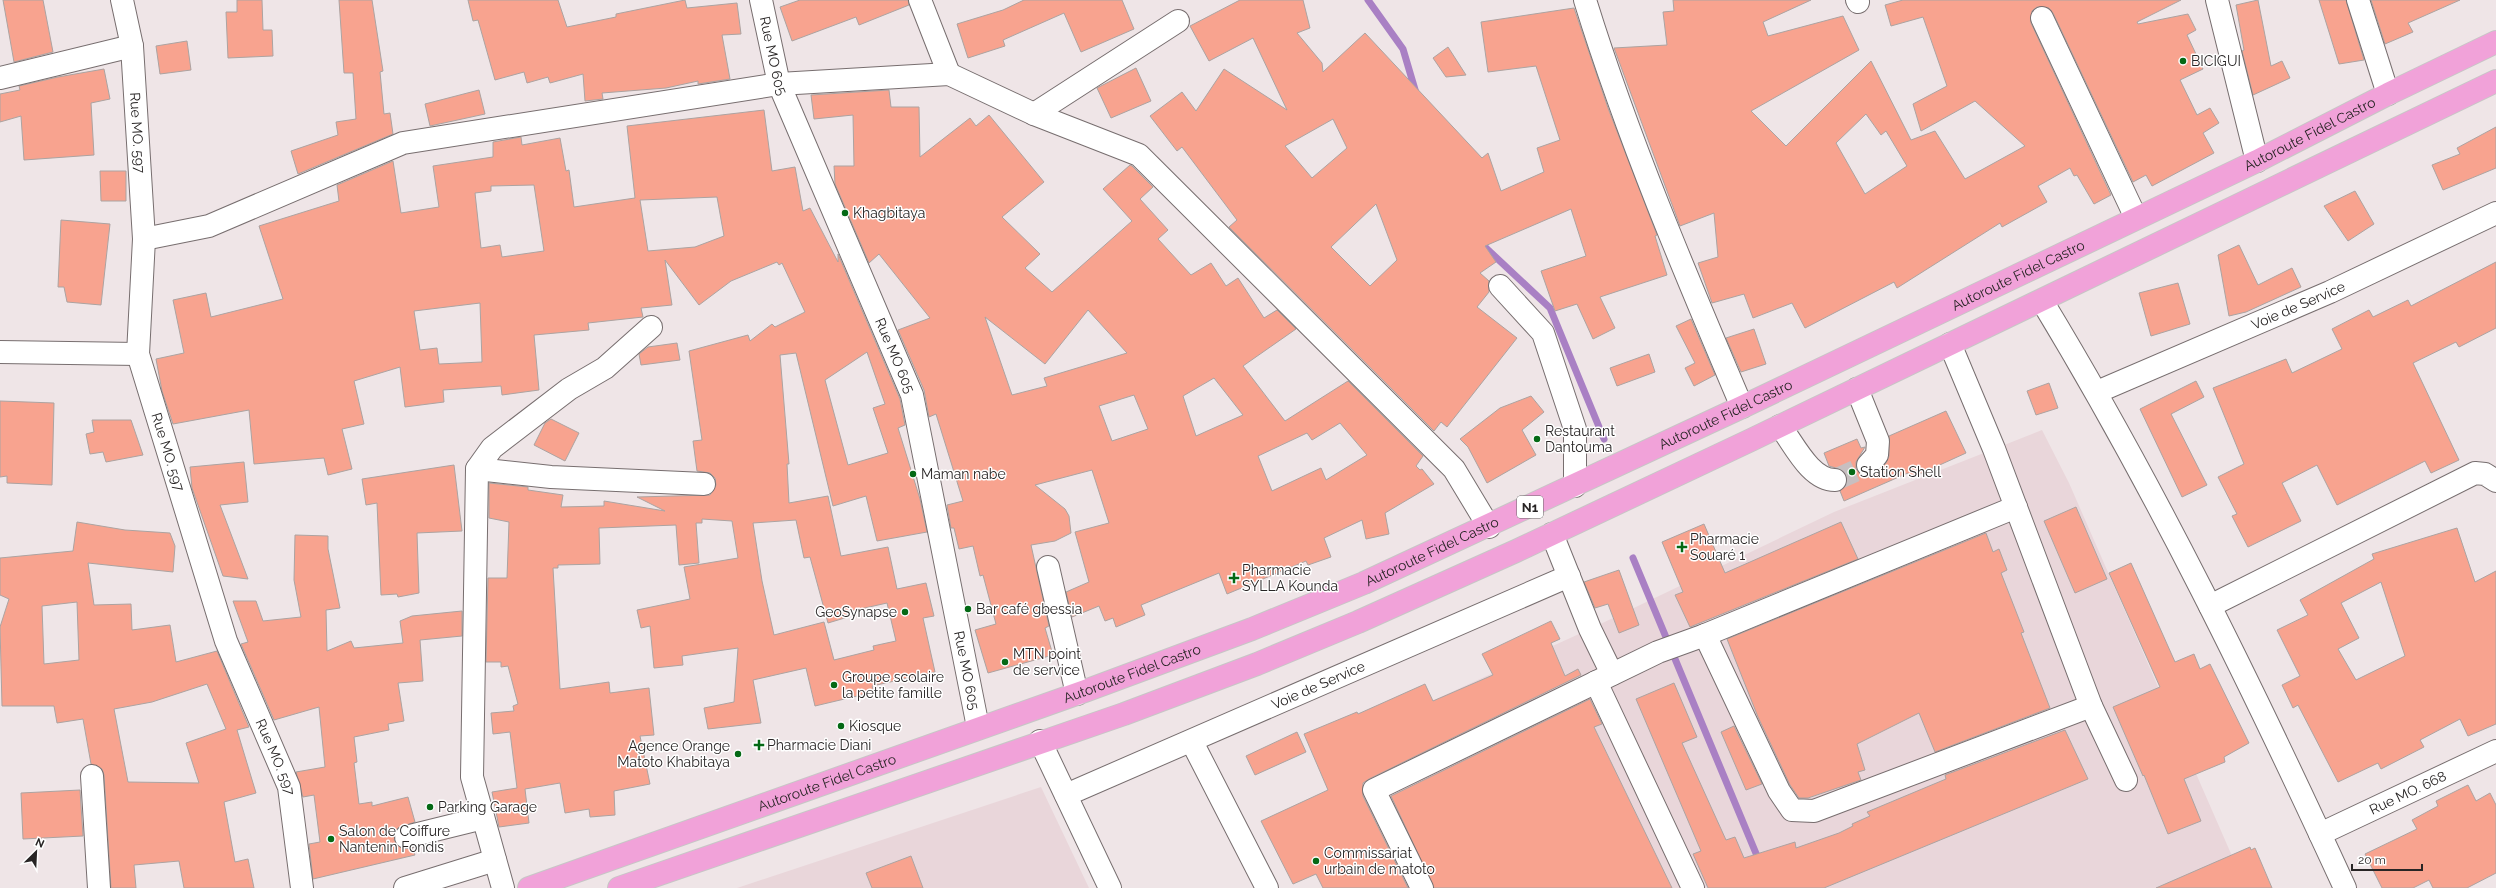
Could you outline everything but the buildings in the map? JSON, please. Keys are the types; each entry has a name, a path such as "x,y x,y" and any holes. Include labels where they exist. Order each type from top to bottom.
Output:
{"highway":[{"name":"Autoroute Fidel Castro","path":"529,888 978,727 1077,694 1308,606 1489,527 1742,407 2257,161 2388,94 2496,42"},
{"name":"N1","path":"619,888 651,883 1040,741 1124,714 1258,664 1358,622 1552,534 1780,426 2496,81"}],"street":[{"name":"Rue MO. 597","path":"122,0 132,46 144,239 138,354 226,641 289,787 302,888"},
{"name":"Rue MO 605","path":"761,0 779,84 912,395 978,727"},
{"path":"920,0 949,74"},
{"path":"1585,0 1604,62 1658,207 1742,407"},
{"path":"2217,0 2257,161"},
{"path":"2358,0 2388,94"},
{"path":"2042,18 2136,218"},
{"path":"1034,114 1178,21"},
{"path":"0,78 132,46"},
{"path":"144,239 209,226 402,143 779,84 949,74 1034,114 1139,155 1454,469 1489,527"},
{"name":"Voie de Service","path":"2097,392 2330,292 2496,213"},
{"path":"1500,286 1543,334 1575,429 1575,486"},
{"path":"2042,301 2097,392 2210,606 2345,888"},
{"path":"503,888 472,777 477,469 492,448 569,389 605,368 651,327"},
{"path":"1950,344 2016,507 2091,706 2126,780"},
{"path":"0,352 138,354"},
{"path":"1857,389 1878,441 1877,455 1868,465"},
{"path":"1780,426 1816,474 1825,480 1835,480"},
{"path":"477,469 558,478 704,484"},
{"path":"2210,606 2475,473 2486,474 2496,481"},
{"path":"1422,888 1374,790 1658,652 1682,642 1705,636 2016,507"},
{"path":"1552,534 1590,629 1604,678 1692,888"},
{"path":"1048,567 1077,694"},
{"name":"Voie de Service","path":"1066,795 1192,742 1569,576"},
{"path":"1705,636 1779,790 1792,810 1814,811 2091,706"},
{"path":"1040,741 1110,888"},
{"path":"1192,742 1266,888"},
{"name":"Rue MO. 668","path":"2320,834 2496,751"},
{"path":"92,776 99,888"},
{"path":"406,837 483,818"},
{"path":"404,888 494,860"}],"shaded area":[{"path":"2042,430 2069,483 2246,888 1377,888 1313,755 1590,629 1834,512"},
{"path":"1041,787 1089,888 737,888"}],"waterway":[{"path":"1368,0 1403,49 1416,93"},
{"path":"1483,243 1486,248 1550,308 1604,439"},
{"path":"1633,558 1760,863"}],"tunnel":[{"path":"1835,480 1868,465"}],"place":[{"name":"BICIGUI","path":"2183,61"},
{"name":"Khagbitaya","path":"845,213"},
{"name":"Restaurant Dantouma","path":"1537,439"},
{"name":"Station Shell","path":"1852,472"},
{"name":"Maman nabe","path":"913,474"},
{"name":"Pharmacie Souaré 1","path":"1682,547"},
{"name":"Pharmacie SYLLA Kounda","path":"1234,578"},
{"name":"Bar café gbessia","path":"968,609"},
{"name":"GeoSynapse","path":"905,612"},
{"name":"MTN point de service","path":"1005,662"},
{"name":"Groupe scolaire la petite famille","path":"834,685"},
{"name":"Kiosque","path":"841,726"},
{"name":"Pharmacie Diani","path":"759,745"},
{"name":"Agence Orange Matoto Khabitaya","path":"738,754"},
{"name":"Parking Garage","path":"430,807"},
{"name":"Salon de Coiffure Nantenin Fondis","path":"331,839"},
{"name":"Commissariat urbain de matoto","path":"1316,861"}]}
